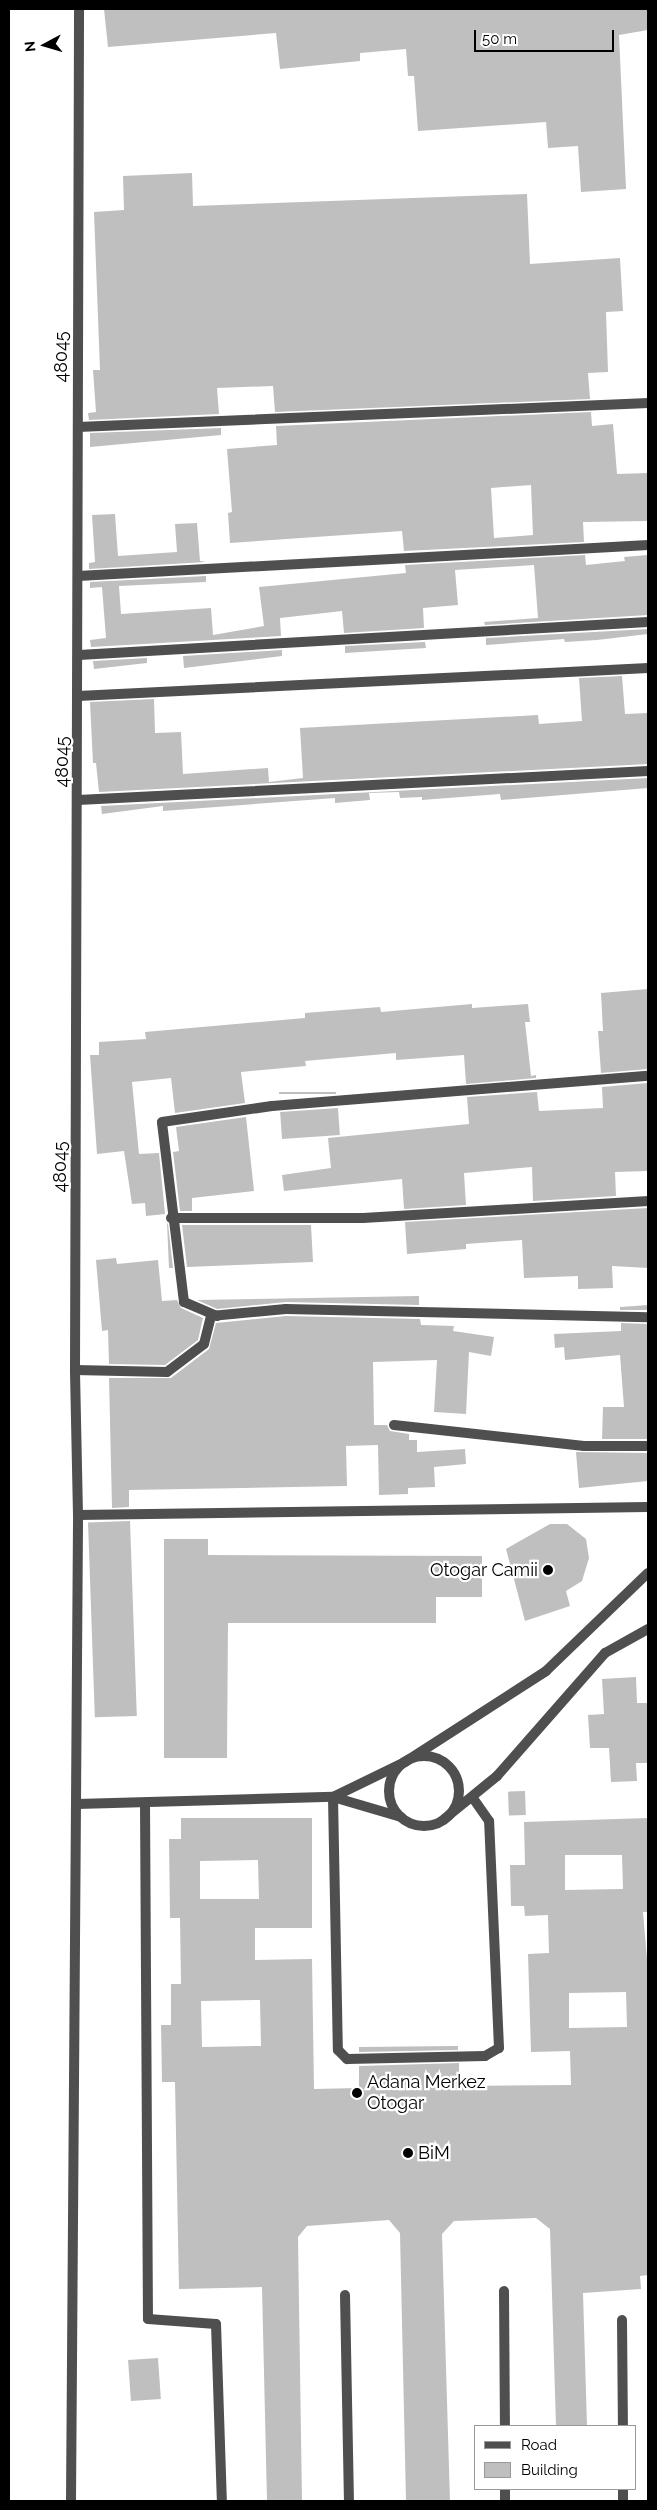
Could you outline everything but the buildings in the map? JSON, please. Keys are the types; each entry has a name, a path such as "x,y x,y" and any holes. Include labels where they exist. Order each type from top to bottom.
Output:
{"street":[{"name":"48045","path":"71,2501 78,1515 75,1370 79,9"},
{"path":"78,427 648,403"},
{"path":"78,576 648,545"},
{"path":"78,655 648,622"},
{"path":"78,696 648,668"},
{"path":"78,800 648,770"},
{"path":"216,1316 184,1302 171,1218 162,1122 272,1106 648,1076"},
{"path":"171,1218 363,1218 648,1201"},
{"path":"75,1370 167,1372 204,1344 211,1316 286,1309 648,1317"},
{"path":"394,1425 584,1446 648,1446"},
{"path":"78,1515 648,1507"},
{"path":"333,1796 405,1762 546,1671 648,1573"},
{"path":"76,1804 333,1796 401,1817 422,1826 443,1820 497,1776 605,1652 648,1630"},
{"path":"401,1817 390,1799 389,1789 397,1769 405,1762 428,1756 440,1760 456,1778 457,1801 443,1820"},
{"path":"333,1796 338,2050 347,2059 485,2056 498,2048 489,1821 472,1797"},
{"path":"145,1802 148,2319 216,2324 222,2501"},
{"path":"504,2291 505,2425"},
{"path":"345,2295 349,2501"},
{"path":"622,2320 622,2425"}],"place":[{"name":"Otogar Camii","path":"548,1570"},
{"name":"Adana Merkez Otogar","path":"357,2093"},
{"name":"BiM","path":"408,2153"}]}
